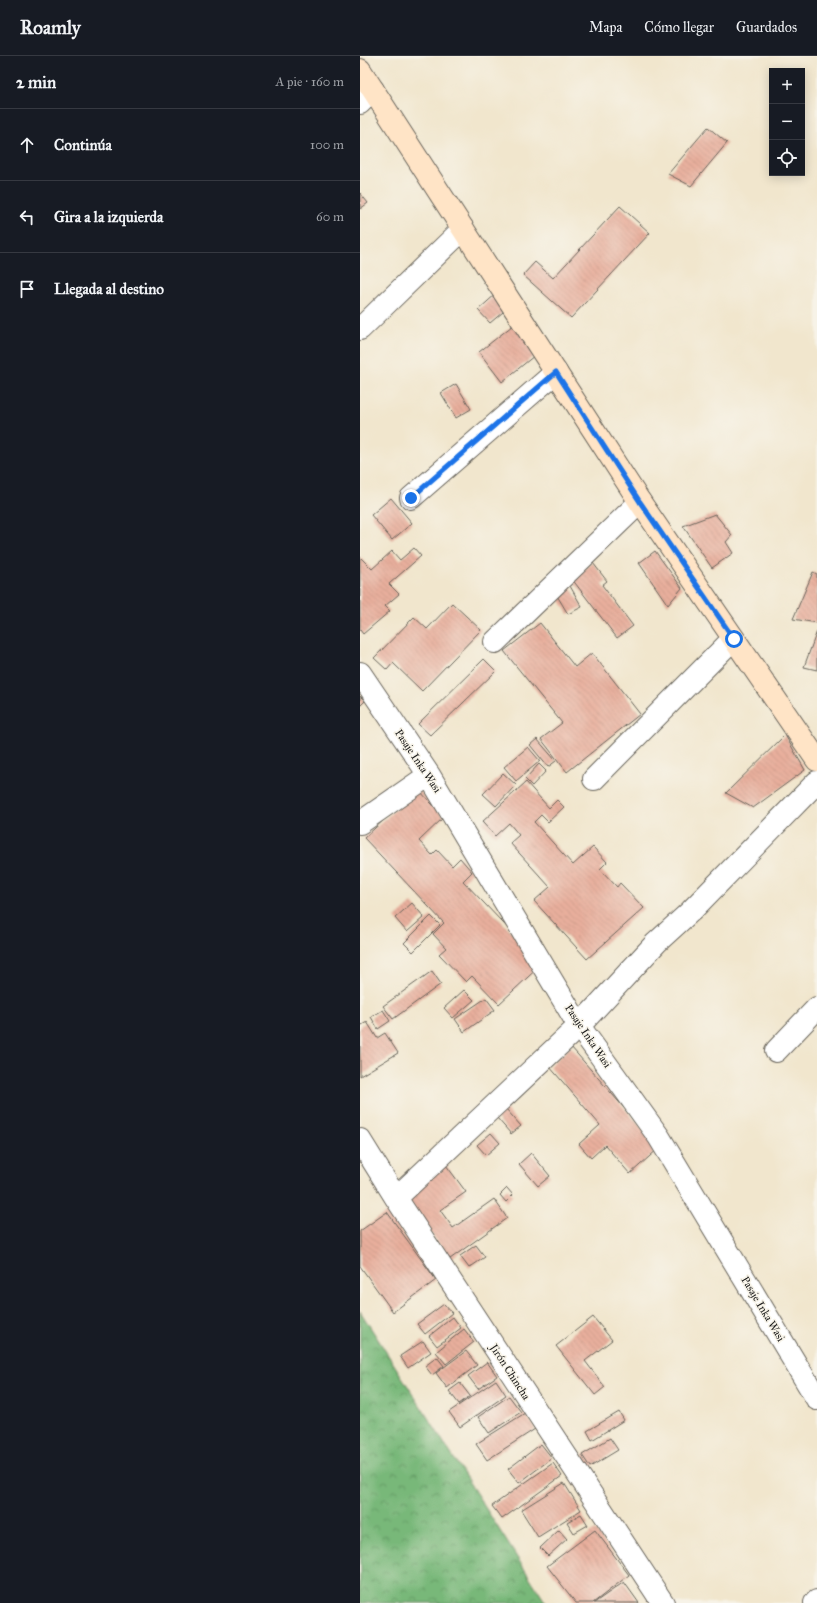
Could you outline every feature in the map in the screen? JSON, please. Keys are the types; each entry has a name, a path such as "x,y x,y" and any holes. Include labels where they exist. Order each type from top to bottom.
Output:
{"street":[{"path":"360,70 366,96 463,229 640,502 817,760"},
{"path":"360,328 463,229"},
{"path":"411,498 556,372"},
{"path":"495,642 640,502"},
{"path":"594,779 734,639"},
{"name":"Pasaje Inka Wasi","path":"360,673 429,775 580,1026 659,1137 817,1399"},
{"path":"360,823 429,775"},
{"path":"396,1198 580,1026 656,943 691,910 817,782"},
{"path":"776,1051 817,1008"},
{"name":"Jirón Chincha","path":"360,1140 396,1198 663,1603"}],"green space":[{"path":"360,1311 546,1603 360,1603"}],"building":[{"path":"708,127 727,143 691,186 668,174"},
{"path":"360,193 368,203 360,209"},
{"path":"620,206 650,233 571,318 523,275 535,262 553,278"},
{"path":"497,293 509,307 490,323 478,310"},
{"path":"517,322 540,351 502,382 479,352"},
{"path":"456,384 471,409 456,418 441,393"},
{"path":"391,498 412,523 392,540 371,515"},
{"path":"715,514 732,535 726,542 733,553 712,568 683,526"},
{"path":"414,548 421,556 389,584 399,594 385,606 390,611 363,634 360,630 360,557 372,569 392,551 400,560"},
{"path":"655,551 682,588 668,605 639,563"},
{"path":"593,563 607,581 602,585 633,626 617,638 572,579"},
{"path":"813,572 817,574 817,623 793,619"},
{"path":"570,586 582,607 568,614 556,594"},
{"path":"452,603 481,630 422,691 393,663 387,670 374,658 414,617 427,629"},
{"path":"540,623 575,667 592,653 640,714 567,772 541,739 562,723 504,651"},
{"path":"817,631 817,670 804,667"},
{"path":"484,659 496,671 430,735 418,724"},
{"path":"360,696 365,701 360,706"},
{"path":"785,735 805,770 753,808 726,793"},
{"path":"537,739 556,761 548,767 530,745"},
{"path":"528,747 540,761 516,781 504,767"},
{"path":"539,764 546,771 532,786 525,779"},
{"path":"503,773 516,785 496,806 483,794"},
{"path":"526,782 549,808 557,800 564,807 548,822 541,815 534,822 573,865 593,847 607,862 600,869 617,887 620,883 644,908 587,959 534,901 550,887 510,843 519,835 509,823 495,836 482,822"},
{"path":"418,789 444,817 419,841 432,855 437,850 452,866 460,858 472,872 463,881 542,964 499,1004 472,976 466,982 439,954 446,948 433,934 444,923 364,838"},
{"path":"412,903 424,917 407,932 395,918"},
{"path":"431,916 440,925 413,952 404,943"},
{"path":"432,971 441,984 393,1019 383,1006"},
{"path":"464,990 474,1000 453,1018 444,1008"},
{"path":"486,998 495,1010 464,1032 455,1019"},
{"path":"383,1010 390,1021 378,1029 371,1017"},
{"path":"367,1022 377,1038 385,1033 398,1053 360,1076 360,1026"},
{"path":"571,1047 659,1148 630,1174 605,1145 591,1158 579,1144 600,1125 549,1066"},
{"path":"506,1109 521,1126 511,1134 497,1118"},
{"path":"491,1133 500,1143 486,1155 477,1145"},
{"path":"531,1153 550,1176 538,1186 519,1164"},
{"path":"446,1165 466,1192 440,1210 453,1228 494,1199 507,1218 450,1259 404,1196"},
{"path":"507,1188 513,1195 506,1202 500,1195"},
{"path":"387,1212 436,1280 393,1312 360,1266 360,1231"},
{"path":"476,1245 485,1257 469,1268 460,1256"},
{"path":"444,1304 452,1313 425,1334 417,1324"},
{"path":"453,1317 461,1328 437,1346 429,1336"},
{"path":"593,1317 612,1340 585,1361 605,1387 595,1395 556,1346"},
{"path":"464,1329 474,1342 446,1364 436,1352"},
{"path":"423,1341 431,1352 408,1368 400,1356"},
{"path":"466,1351 477,1365 447,1388 436,1373"},
{"path":"437,1357 444,1366 432,1375 425,1366"},
{"path":"487,1362 497,1376 478,1389 468,1376"},
{"path":"496,1380 506,1395 460,1427 449,1412"},
{"path":"460,1383 470,1396 459,1404 449,1391"},
{"path":"509,1396 521,1412 489,1433 478,1417"},
{"path":"619,1412 624,1420 592,1440 587,1431"},
{"path":"525,1413 535,1429 487,1460 476,1444"},
{"path":"610,1438 618,1450 590,1467 582,1455"},
{"path":"541,1444 552,1458 519,1483 508,1469"},
{"path":"553,1463 562,1476 502,1519 492,1506"},
{"path":"564,1483 581,1510 538,1537 521,1510"},
{"path":"581,1514 588,1525 574,1533 567,1522"},
{"path":"559,1530 567,1539 548,1556 540,1548"},
{"path":"595,1530 629,1575 593,1603 576,1603 547,1566"},
{"path":"624,1582 639,1603 594,1603"}],"route":[{"path":"411,498 556,372 640,502 734,639"}]}
